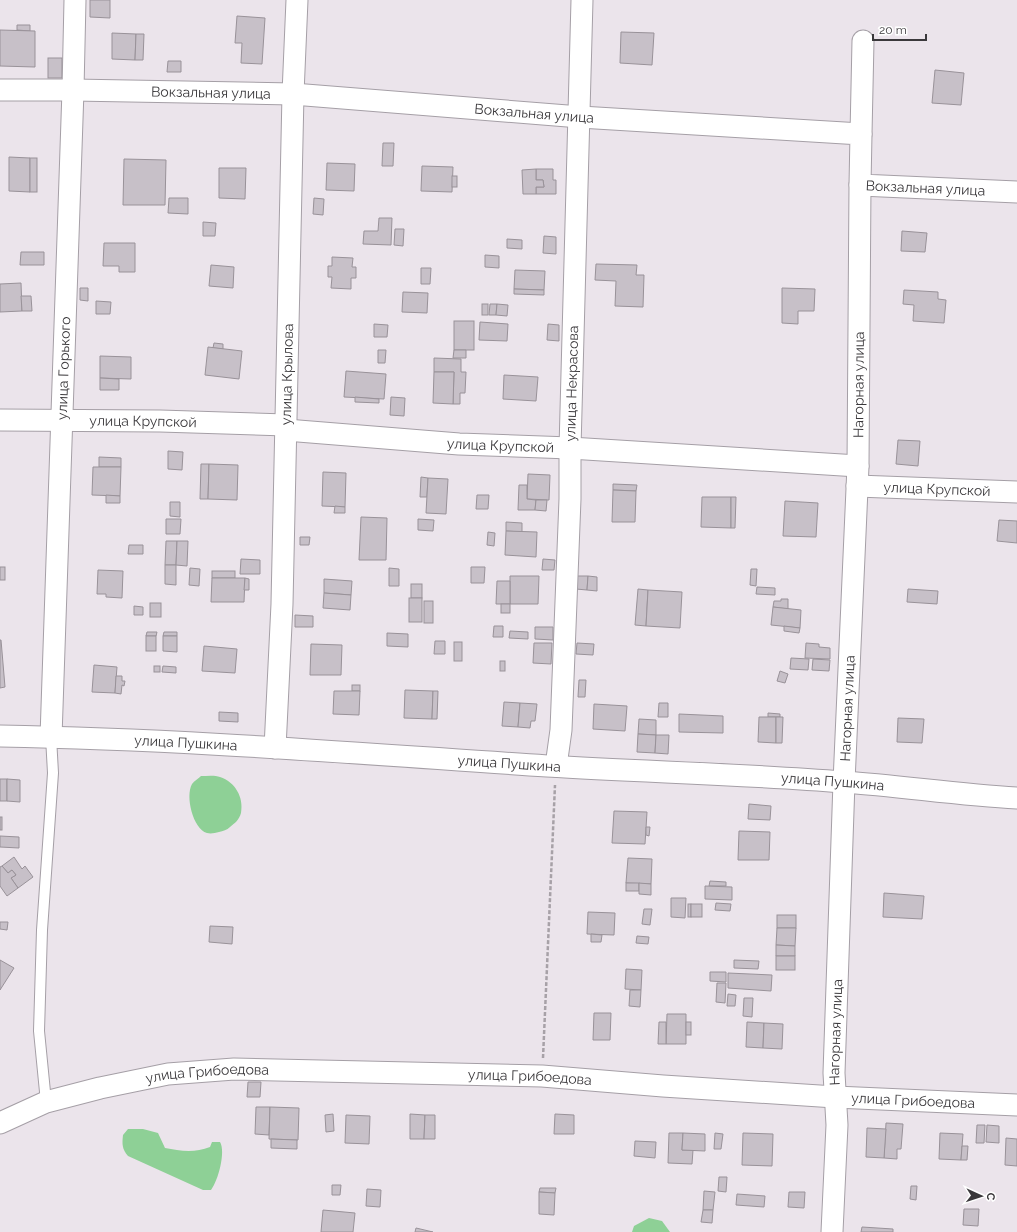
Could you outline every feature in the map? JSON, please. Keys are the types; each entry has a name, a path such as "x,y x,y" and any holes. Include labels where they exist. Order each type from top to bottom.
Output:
{"street":[{"name":"улица Горького","path":"51,737 75,0"},
{"name":"улица Крылова","path":"275,748 282,604 293,94 297,0"},
{"name":"улица Некрасова","path":"556,766 560,748 570,498 570,448 582,0"},
{"path":"861,134 863,41"},
{"name":"Вокзальная улица","path":"0,90 293,94 580,117 861,134 860,185 1017,192"},
{"name":"Нагорная улица","path":"832,1232 837,1125 834,1073 844,782 858,476 860,185"},
{"name":"улица Крупской","path":"0,420 160,421 286,427 459,444 570,448 1017,492"},
{"name":"улица Пушкина","path":"0,736 51,737 275,748 556,766 844,782 978,796 1017,798"},
{"name":"улица Грибоедова","path":"0,1123 46,1102 100,1088 168,1074 234,1068 542,1076 663,1086 835,1097 1017,1105"}],"lane":[{"path":"46,1102 39,1031 42,930 53,773 51,737"}],"path":[{"path":"542,1076 556,766"}],"shaded area":[{"path":"201,776 216,776 225,779 234,786 240,796 242,807 241,813 235,823 226,830 207,833 202,830 194,819 190,804 190,789 192,784"},
{"path":"128,1129 143,1129 158,1133 165,1148 176,1150 199,1150 210,1147 212,1142 220,1142 222,1147 222,1159 214,1186 211,1190 203,1190 128,1156 123,1146 123,1135"},
{"path":"649,1218 662,1221 670,1232 632,1232 634,1226"}],"building":[{"path":"90,0 110,0 110,18 90,17"},
{"path":"237,16 265,18 262,64 241,63 242,43 235,43"},
{"path":"17,25 30,25 30,31 17,30"},
{"path":"0,30 35,31 35,67 0,66"},
{"path":"621,32 654,33 652,65 620,63"},
{"path":"112,33 136,34 135,60 112,59"},
{"path":"136,34 144,34 143,60 135,60"},
{"path":"48,58 62,58 62,78 48,78"},
{"path":"168,61 181,61 181,72 167,72"},
{"path":"935,70 964,73 961,105 932,103"},
{"path":"383,143 394,143 393,166 382,166"},
{"path":"9,157 30,158 30,192 9,191"},
{"path":"30,158 37,158 37,192 30,192"},
{"path":"124,159 166,160 165,205 123,205"},
{"path":"327,163 355,164 354,191 326,190"},
{"path":"422,166 453,167 452,192 421,191"},
{"path":"219,168 246,168 245,199 219,198"},
{"path":"536,169 553,169 553,180 556,180 556,194 536,194 536,187 544,187 543,180 536,180"},
{"path":"536,169 536,180 543,180 544,187 536,187 536,194 523,194 522,170"},
{"path":"452,176 457,176 457,187 452,187"},
{"path":"169,198 188,198 188,214 168,213"},
{"path":"314,198 324,199 323,215 313,214"},
{"path":"379,218 392,218 391,245 363,244 364,231 378,231"},
{"path":"203,222 216,223 215,236 203,236"},
{"path":"395,229 404,229 403,246 394,245"},
{"path":"902,231 927,233 925,252 901,251"},
{"path":"544,236 556,237 556,254 543,253"},
{"path":"507,239 522,240 522,249 507,248"},
{"path":"104,243 135,243 135,272 119,272 119,266 103,266"},
{"path":"21,252 44,252 44,265 20,265"},
{"path":"485,255 499,256 499,268 485,267"},
{"path":"332,257 353,258 352,267 356,267 356,278 351,278 351,289 331,288 332,277 328,277 328,266 332,266"},
{"path":"596,264 637,265 636,275 644,275 643,307 615,306 616,281 595,280"},
{"path":"211,265 234,267 233,288 209,286"},
{"path":"421,268 431,268 430,284 421,284"},
{"path":"515,270 545,271 544,290 514,289"},
{"path":"21,283 22,311 0,312 0,284"},
{"path":"80,288 88,288 88,301 80,300"},
{"path":"782,288 815,289 814,311 798,311 798,324 782,323"},
{"path":"514,289 544,290 544,295 514,294"},
{"path":"904,290 938,292 938,299 946,300 944,323 913,321 914,305 903,304"},
{"path":"403,292 428,293 427,313 402,312"},
{"path":"21,296 31,296 32,311 22,311"},
{"path":"96,301 111,302 110,314 96,314"},
{"path":"482,304 488,304 488,315 482,315"},
{"path":"490,304 497,304 496,315 489,315"},
{"path":"497,304 508,305 507,316 496,315"},
{"path":"454,321 474,321 474,350 454,350"},
{"path":"480,322 508,324 507,341 479,340"},
{"path":"374,324 388,325 387,337 374,337"},
{"path":"548,324 559,325 559,341 547,340"},
{"path":"214,343 223,344 223,349 213,348"},
{"path":"208,347 242,351 239,379 205,375"},
{"path":"378,350 386,350 385,363 378,363"},
{"path":"454,350 466,350 466,358 453,358"},
{"path":"100,356 131,357 131,379 100,378"},
{"path":"434,358 461,359 461,372 466,372 465,393 460,393 460,404 453,404 454,372 434,372"},
{"path":"346,371 386,374 384,399 344,397"},
{"path":"434,372 454,372 453,404 433,403"},
{"path":"504,375 538,377 536,401 503,399"},
{"path":"100,378 119,379 119,390 100,390"},
{"path":"355,397 379,399 379,403 355,402"},
{"path":"391,397 405,398 404,416 390,415"},
{"path":"898,440 920,441 918,466 896,464"},
{"path":"168,451 183,452 182,470 168,469"},
{"path":"99,457 121,458 121,467 99,467"},
{"path":"201,464 209,464 208,499 200,499"},
{"path":"209,464 238,465 237,500 208,499"},
{"path":"93,467 121,467 120,496 92,495"},
{"path":"323,472 346,473 345,507 322,506"},
{"path":"528,474 550,475 549,500 527,499"},
{"path":"421,477 428,478 427,497 420,497"},
{"path":"428,478 448,479 446,514 426,513"},
{"path":"613,484 637,485 636,491 613,490"},
{"path":"519,485 527,485 527,499 536,500 535,510 518,510"},
{"path":"613,490 636,491 635,522 612,522"},
{"path":"106,495 120,496 120,503 106,503"},
{"path":"477,495 489,495 488,509 476,509"},
{"path":"702,497 731,497 731,528 701,527"},
{"path":"731,497 736,497 735,528 731,528"},
{"path":"536,500 547,500 546,511 535,510"},
{"path":"785,501 818,503 816,537 783,536"},
{"path":"170,502 180,502 180,517 170,516"},
{"path":"335,506 345,507 345,513 334,513"},
{"path":"361,517 387,518 386,560 359,560"},
{"path":"166,519 181,519 180,534 166,534"},
{"path":"418,519 434,520 433,531 418,530"},
{"path":"999,520 1017,521 1017,543 997,541"},
{"path":"506,522 522,523 522,532 506,531"},
{"path":"506,531 537,532 536,557 505,555"},
{"path":"488,532 495,533 494,546 487,545"},
{"path":"300,537 310,537 309,545 300,545"},
{"path":"166,541 177,541 176,565 165,565"},
{"path":"177,541 188,541 187,566 176,565"},
{"path":"129,545 143,545 143,554 128,554"},
{"path":"241,559 260,560 260,574 240,574"},
{"path":"543,559 555,560 554,570 542,570"},
{"path":"165,565 176,565 176,585 165,584"},
{"path":"0,567 5,567 5,580 0,580"},
{"path":"471,567 485,567 484,583 471,583"},
{"path":"190,568 200,569 199,586 189,585"},
{"path":"389,568 399,569 399,586 389,586"},
{"path":"751,569 757,569 756,586 750,585"},
{"path":"98,570 123,571 122,598 106,597 106,594 97,594"},
{"path":"212,571 235,571 235,578 212,578"},
{"path":"510,576 539,576 538,604 510,604"},
{"path":"576,576 588,576 587,590 576,589"},
{"path":"588,576 597,577 597,591 587,590"},
{"path":"212,578 245,578 244,602 211,602"},
{"path":"245,578 249,579 249,590 244,590"},
{"path":"324,579 352,581 351,595 324,593"},
{"path":"497,581 510,581 510,604 496,604"},
{"path":"411,584 422,584 422,598 411,598"},
{"path":"757,587 775,588 775,595 756,594"},
{"path":"638,589 648,590 646,626 635,625"},
{"path":"908,589 938,591 937,604 907,602"},
{"path":"648,590 682,592 680,628 646,626"},
{"path":"324,593 351,595 350,610 323,608"},
{"path":"409,598 422,598 422,622 409,622"},
{"path":"781,599 788,599 788,609 773,607 774,601 781,601"},
{"path":"424,601 433,601 433,623 424,623"},
{"path":"150,603 161,603 161,617 150,617"},
{"path":"501,604 510,604 510,613 501,613"},
{"path":"134,606 143,607 143,615 134,615"},
{"path":"773,607 801,610 800,628 771,625"},
{"path":"295,615 313,616 313,627 295,627"},
{"path":"494,626 503,626 503,637 493,637"},
{"path":"784,626 800,628 799,633 784,631"},
{"path":"535,627 553,627 553,640 535,639"},
{"path":"510,631 528,632 528,639 509,638"},
{"path":"147,632 157,632 156,636 146,636"},
{"path":"164,632 177,632 177,636 163,636"},
{"path":"387,633 408,634 408,647 387,646"},
{"path":"146,636 156,636 156,651 146,651"},
{"path":"163,636 177,636 177,652 163,651"},
{"path":"0,640 5,687 0,688"},
{"path":"435,641 445,641 445,654 434,654"},
{"path":"454,642 462,642 462,661 454,661"},
{"path":"534,643 552,643 551,664 533,663"},
{"path":"577,643 594,644 593,655 576,654"},
{"path":"806,643 819,644 819,647 830,648 830,659 805,658"},
{"path":"311,644 342,645 341,675 310,675"},
{"path":"204,646 237,649 235,673 202,671"},
{"path":"791,658 809,659 808,670 790,669"},
{"path":"813,659 830,660 829,671 812,670"},
{"path":"500,661 505,661 505,671 500,671"},
{"path":"94,665 117,667 115,693 92,692"},
{"path":"154,666 160,666 160,672 154,672"},
{"path":"163,666 176,667 176,673 162,672"},
{"path":"780,671 788,674 785,683 777,681"},
{"path":"116,676 122,676 122,681 125,681 124,686 122,685 121,694 115,693"},
{"path":"579,680 586,680 585,697 578,697"},
{"path":"352,685 360,685 360,691 352,691"},
{"path":"405,690 433,691 432,719 404,718"},
{"path":"334,691 360,691 359,715 333,714"},
{"path":"433,691 438,691 437,719 432,719"},
{"path":"504,702 520,703 518,727 502,726"},
{"path":"520,703 537,704 535,721 531,721 530,728 518,727"},
{"path":"659,703 668,703 668,717 658,717"},
{"path":"594,704 627,706 625,731 593,729"},
{"path":"219,712 238,713 238,722 219,721"},
{"path":"768,713 780,714 780,717 768,717"},
{"path":"679,714 723,716 723,733 679,732"},
{"path":"759,717 776,717 776,743 758,742"},
{"path":"776,717 783,717 782,743 776,743"},
{"path":"898,718 924,719 922,743 897,742"},
{"path":"639,719 656,720 656,735 638,734"},
{"path":"638,734 656,735 655,753 637,752"},
{"path":"656,735 669,735 668,754 655,753"},
{"path":"0,779 7,779 7,801 0,801"},
{"path":"7,779 20,780 20,802 7,801"},
{"path":"749,804 771,806 770,820 748,819"},
{"path":"614,811 647,812 645,844 612,843"},
{"path":"0,817 2,817 2,830 0,830"},
{"path":"646,827 650,827 649,836 646,835"},
{"path":"739,831 770,832 769,860 738,860"},
{"path":"0,836 19,837 19,848 0,847"},
{"path":"14,857 22,869 25,866 33,877 18,888 11,878 16,875 12,870 8,873 2,866"},
{"path":"628,858 652,859 651,884 626,883"},
{"path":"2,866 8,873 12,870 16,875 11,878 18,888 7,896 0,886 0,867"},
{"path":"710,881 726,882 726,886 709,886"},
{"path":"626,883 639,883 639,891 626,891"},
{"path":"639,883 651,884 651,895 639,894"},
{"path":"705,886 732,887 732,900 705,899"},
{"path":"884,893 924,896 922,919 883,917"},
{"path":"671,898 686,898 685,918 671,917"},
{"path":"716,903 731,904 730,911 715,910"},
{"path":"688,904 691,904 691,917 688,917"},
{"path":"691,904 702,904 702,917 691,917"},
{"path":"644,909 652,909 650,925 642,924"},
{"path":"588,912 615,913 614,935 587,934"},
{"path":"777,915 796,915 796,928 777,928"},
{"path":"0,922 8,922 7,930 0,929"},
{"path":"210,926 233,927 232,944 209,942"},
{"path":"777,928 796,928 795,946 776,945"},
{"path":"591,934 602,935 601,942 591,942"},
{"path":"637,936 649,937 648,944 636,943"},
{"path":"776,945 795,946 795,956 776,956"},
{"path":"776,956 795,956 795,970 776,970"},
{"path":"0,960 14,968 0,990"},
{"path":"734,960 759,961 758,969 734,968"},
{"path":"626,969 642,970 641,990 625,989"},
{"path":"710,972 726,972 726,982 710,981"},
{"path":"728,973 772,975 771,991 728,988"},
{"path":"717,983 726,983 725,1003 716,1002"},
{"path":"630,990 641,990 640,1007 629,1006"},
{"path":"728,994 736,995 735,1006 727,1006"},
{"path":"744,998 753,998 752,1017 743,1016"},
{"path":"594,1013 611,1013 610,1040 593,1040"},
{"path":"667,1014 686,1014 686,1044 666,1044"},
{"path":"659,1022 666,1022 666,1044 658,1044"},
{"path":"686,1022 691,1022 691,1035 686,1035"},
{"path":"747,1022 764,1023 763,1048 746,1047"},
{"path":"764,1023 783,1024 782,1049 763,1048"},
{"path":"248,1082 261,1082 260,1097 247,1097"},
{"path":"256,1107 270,1107 269,1135 255,1134"},
{"path":"270,1107 299,1108 298,1140 269,1139"},
{"path":"333,1114 334,1131 326,1132 325,1115"},
{"path":"410,1114 425,1115 424,1139 410,1139"},
{"path":"555,1114 574,1115 574,1134 554,1134"},
{"path":"346,1115 370,1116 369,1144 345,1143"},
{"path":"425,1115 435,1115 435,1139 424,1139"},
{"path":"886,1123 903,1124 901,1149 897,1149 897,1159 884,1158"},
{"path":"977,1125 985,1125 984,1143 976,1143"},
{"path":"987,1125 999,1126 999,1143 986,1142"},
{"path":"867,1128 886,1129 884,1158 866,1157"},
{"path":"669,1133 683,1133 682,1150 693,1150 692,1164 668,1163"},
{"path":"683,1133 705,1134 705,1151 682,1150"},
{"path":"715,1133 723,1134 721,1149 714,1149"},
{"path":"743,1133 773,1134 772,1166 742,1165"},
{"path":"940,1133 963,1134 961,1160 939,1159"},
{"path":"1006,1138 1017,1139 1017,1166 1005,1165"},
{"path":"271,1139 297,1140 297,1149 271,1148"},
{"path":"635,1141 656,1142 655,1158 634,1156"},
{"path":"962,1146 968,1146 967,1160 961,1160"},
{"path":"719,1177 727,1177 726,1192 718,1191"},
{"path":"332,1185 341,1185 340,1195 332,1195"},
{"path":"911,1186 917,1186 916,1200 910,1199"},
{"path":"540,1188 556,1188 555,1193 539,1192"},
{"path":"367,1189 381,1190 380,1207 366,1206"},
{"path":"704,1191 715,1192 713,1210 703,1210"},
{"path":"539,1192 555,1193 554,1215 539,1214"},
{"path":"789,1192 805,1192 804,1208 788,1207"},
{"path":"737,1194 765,1196 764,1207 736,1205"},
{"path":"964,1209 979,1209 978,1226 963,1225"},
{"path":"323,1210 355,1213 353,1232 321,1232"},
{"path":"703,1210 713,1210 712,1223 701,1222"},
{"path":"862,1227 893,1229 893,1232 861,1232"},
{"path":"416,1228 433,1232 415,1232"}]}
